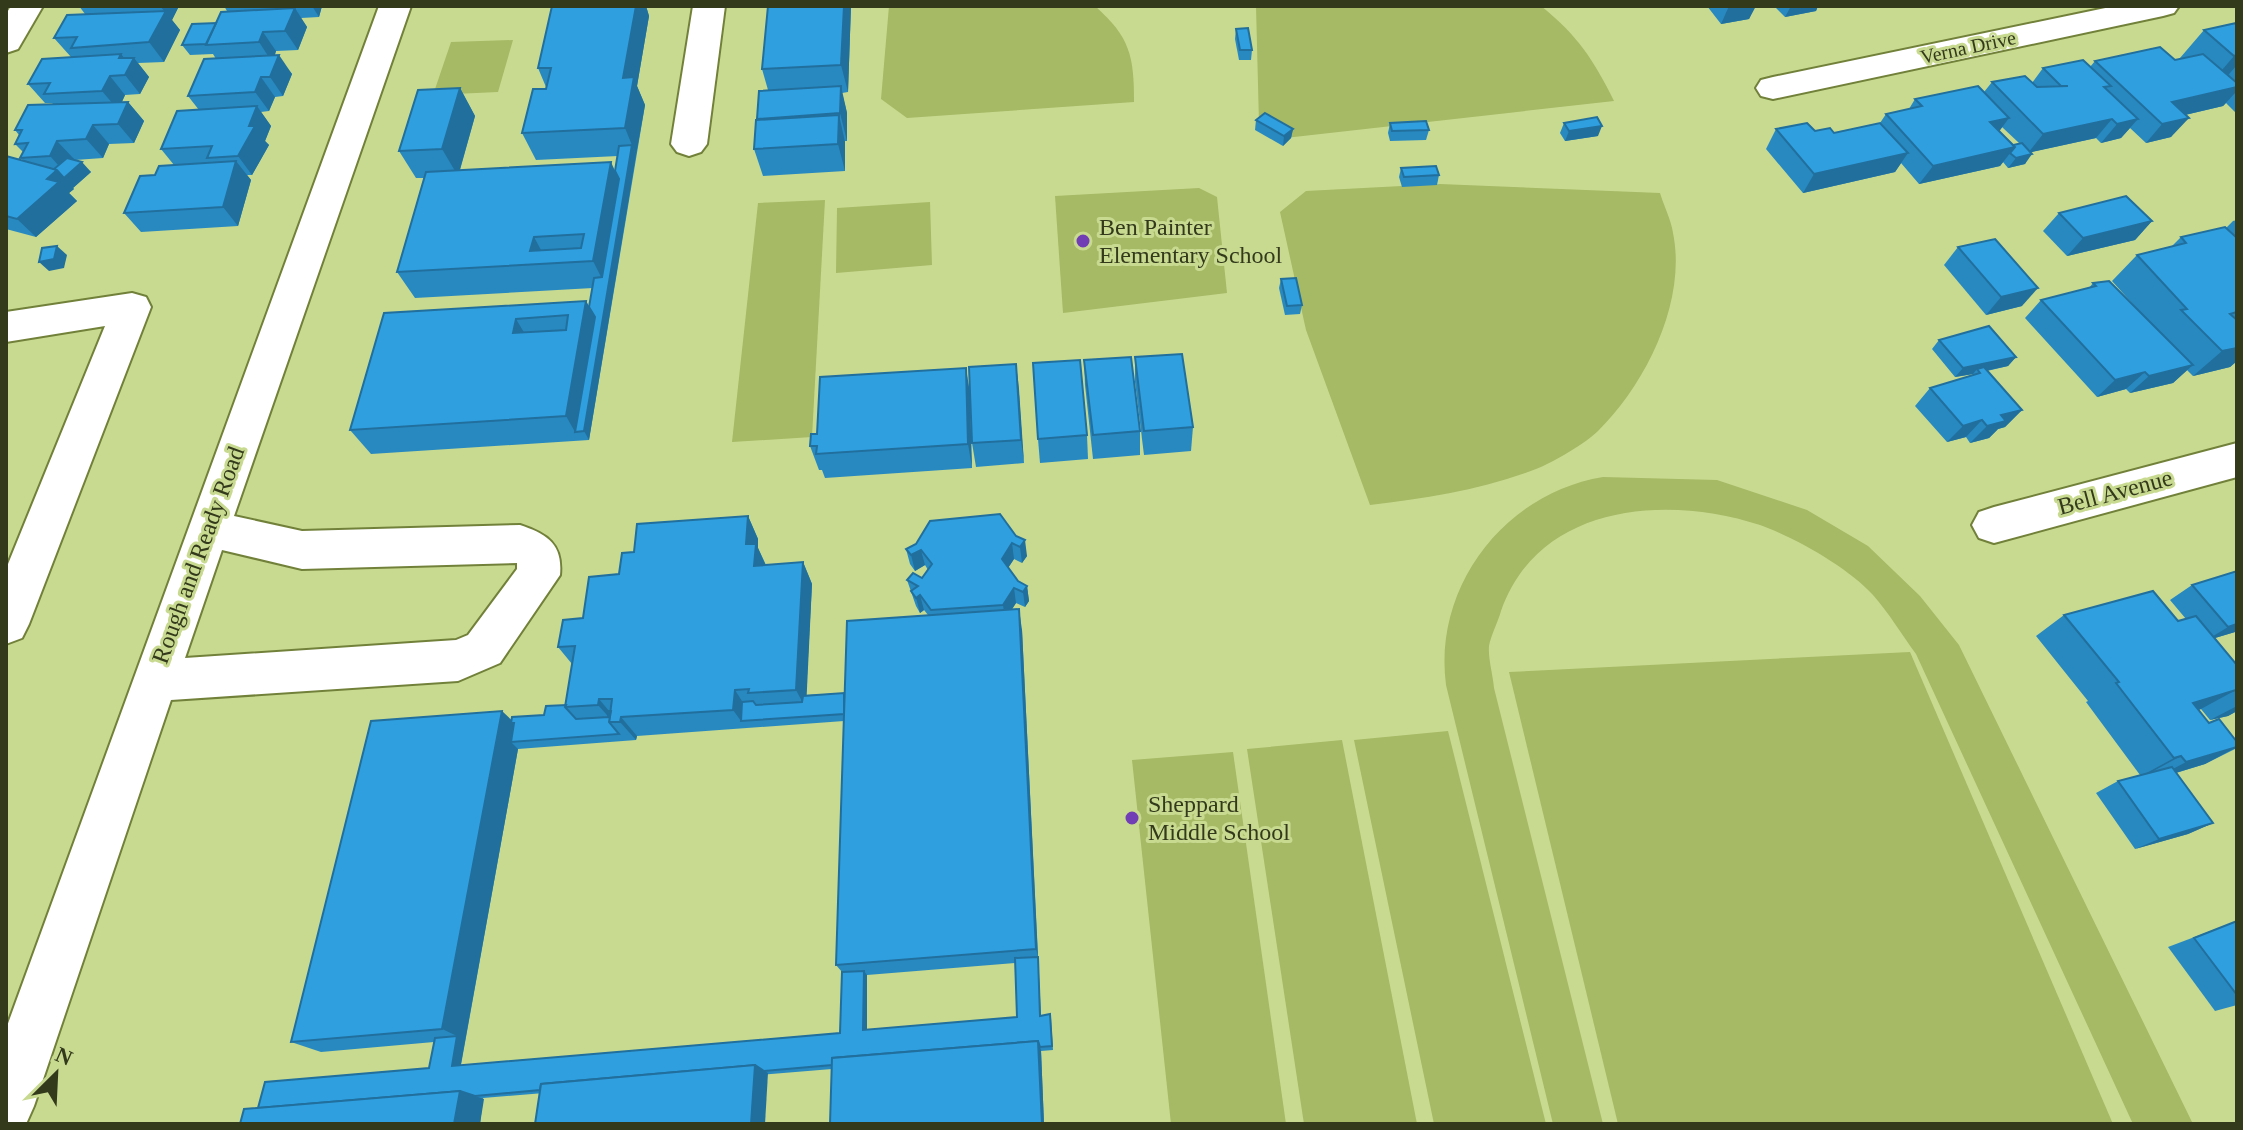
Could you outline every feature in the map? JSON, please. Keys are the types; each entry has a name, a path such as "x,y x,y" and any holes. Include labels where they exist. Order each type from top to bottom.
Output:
{"street":[{"path":"6,42 27,6"},
{"path":"689,144 709,6"},
{"name":"Verna Drive","path":"1773,88 2163,6"},
{"name":"Rough and Ready Road","path":"6,1106 208,529 400,7"},
{"path":"6,327 132,307 6,624"},
{"name":"Bell Avenue","path":"1994,525 2237,460"},
{"path":"154,680 458,660 484,649 538,575 540,558 537,552 520,543 302,550 208,529"}],"green space":[{"path":"889,6 1095,6 1116,28 1128,48 1134,102 907,118 881,99"},
{"path":"1256,6 1541,6 1584,49 1614,101 1285,138 1259,124"},
{"path":"513,40 498,92 433,95 451,42"},
{"path":"1440,184 1660,193 1672,228 1676,259 1674,286 1659,340 1647,366 1616,412 1577,447 1543,466 1475,488 1370,505 1306,330 1280,212 1306,191"},
{"path":"1199,188 1217,197 1227,293 1063,313 1055,196"},
{"path":"825,200 812,437 732,442 758,203"},
{"path":"930,202 932,265 836,273 837,208"},
{"path":"1603,477 1717,480 1807,510 1868,546 1920,596 1959,645 2193,1124 2133,1124 1916,654 1879,602 1850,574 1820,554 1760,525 1723,515 1685,510 1646,510 1609,516 1574,529 1544,548 1519,575 1501,611 1489,646 1494,688 1603,1124 1553,1124 1446,685 1445,648 1451,613 1464,580 1483,550 1507,524 1535,502 1568,486"},
{"path":"1910,652 2113,1124 1618,1124 1509,672"},
{"path":"1448,731 1546,1124 1434,1124 1354,740"},
{"path":"1342,740 1417,1124 1304,1124 1247,749"},
{"path":"1233,752 1286,1124 1171,1124 1132,760"}],"building":[{"path":"552,6 636,6 623,78 634,77 625,128 522,133 533,89 546,89 551,68 538,68"},
{"path":"768,6 844,6 841,65 762,69"},
{"path":"295,8 285,31 263,32 259,42 206,45 221,12"},
{"path":"166,11 149,42 71,48 77,37 54,38 67,15"},
{"path":"216,23 206,44 182,45 192,24"},
{"path":"2236,23 2237,55 2234,56 2204,30"},
{"path":"1248,28 1252,50 1240,50 1236,29"},
{"path":"2160,47 2175,60 2203,54 2237,83 2237,87 2172,102 2189,118 2162,124 2095,61"},
{"path":"121,54 119,58 134,58 125,75 110,76 102,91 44,94 50,83 28,84 42,59"},
{"path":"279,55 270,77 261,77 255,92 188,96 204,59"},
{"path":"2083,60 2111,86 2104,87 2138,119 2117,124 2112,119 2043,134 1992,82 2025,76 2037,87 2068,86 2061,86 2043,68"},
{"path":"841,86 840,113 757,119 759,91"},
{"path":"1978,86 2009,118 1990,122 2015,147 1933,166 1886,114 1922,106 1915,99"},
{"path":"460,88 442,149 399,151 418,90"},
{"path":"128,102 118,124 93,125 86,139 57,141 50,156 20,158 28,143 15,144 22,130 15,130 28,105"},
{"path":"257,106 249,126 255,126 238,156 207,158 212,146 161,149 177,111"},
{"path":"1265,113 1293,129 1284,136 1256,120"},
{"path":"839,115 838,144 754,149 756,120"},
{"path":"1597,117 1602,126 1569,131 1564,123"},
{"path":"1426,121 1429,130 1392,131 1390,123"},
{"path":"1807,123 1815,131 1830,128 1834,133 1880,123 1908,153 1814,174 1776,129"},
{"path":"2022,143 2032,154 2016,158 2010,153 2015,147 2013,145"},
{"path":"632,145 584,431 575,432 595,317 589,307 594,278 602,277 619,179 615,171 619,146"},
{"path":"6,156 57,170 47,179 59,182 17,219 6,216"},
{"path":"67,158 82,162 64,178 54,169"},
{"path":"236,161 223,207 124,213 140,176 155,175 159,166"},
{"path":"611,162 593,261 397,272 426,172","holes":["584,234 581,248 530,251 534,237"]},
{"path":"1436,166 1439,175 1404,177 1401,168"},
{"path":"2126,196 2152,221 2083,238 2059,213"},
{"path":"2225,227 2237,238 2237,312 2230,314 2237,320 2237,348 2222,351 2181,310 2187,309 2137,255 2186,243 2181,237"},
{"path":"1995,239 2038,288 2001,297 1958,247"},
{"path":"57,246 54,259 39,262 42,248"},
{"path":"1296,278 1302,305 1287,306 1281,279"},
{"path":"2109,281 2193,365 2149,376 2145,372 2115,380 2041,300"},
{"path":"586,301 566,416 350,430 384,313","holes":["568,315 566,330 513,333 516,319"]},
{"path":"1989,326 2016,357 1963,368 1939,340"},
{"path":"1182,354 1193,427 1144,431 1135,357"},
{"path":"1131,357 1140,431 1093,435 1084,360"},
{"path":"1080,360 1087,435 1038,439 1033,363"},
{"path":"1016,364 1021,440 972,443 969,367"},
{"path":"1984,367 2022,410 2001,415 2006,421 1987,426 1982,420 1963,426 1930,388 1980,373 1977,369"},
{"path":"966,368 968,444 816,454 817,446 810,446 811,434 817,434 820,377"},
{"path":"1000,514 1016,536 1025,540 1020,547 1012,543 1002,559 1018,581 1027,586 1023,592 1014,588 1003,605 931,610 920,595 916,598 911,591 918,586 907,580 913,573 922,578 932,564 921,550 911,555 906,549 916,544 930,521"},
{"path":"748,516 746,544 756,544 754,566 803,562 796,690 748,693 749,689 735,690 733,710 621,717 620,722 609,722 612,699 599,699 598,705 565,707 575,646 558,647 563,620 583,618 589,577 619,574 622,553 634,552 637,524"},
{"path":"2237,571 2237,624 2228,627 2192,585"},
{"path":"2153,591 2178,621 2196,616 2237,665 2237,692 2193,703 2209,723 2219,719 2237,742 2237,747 2186,762 2181,756 2174,758 2116,683 2119,682 2064,615"},
{"path":"1019,609 1036,949 836,965 847,621"},
{"path":"844,693 844,714 741,721 742,702 753,701 756,705 802,702 803,696"},
{"path":"566,705 576,719 608,717 611,711 609,722 619,734 511,742 512,717 544,715 546,706"},
{"path":"502,711 442,1029 291,1042 371,721"},
{"path":"2172,767 2213,823 2159,839 2118,781"},
{"path":"2237,921 2237,995 2194,938"},
{"path":"1038,957 1040,1016 1050,1014 1052,1046 1040,1047 1038,1041 832,1058 832,1065 764,1071 755,1065 541,1084 540,1090 475,1096 460,1091 258,1108 265,1082 429,1068 435,1038 457,1036 452,1066 840,1033 842,972 864,971 863,1030 1017,1017 1015,958"},
{"path":"1038,1041 1042,1124 830,1124 832,1058"},
{"path":"755,1065 751,1124 535,1124 541,1084"},
{"path":"460,1091 454,1124 240,1124 244,1109"}],"place":[{"name":"Ben Painter Elementary School","path":"1083,241"},
{"name":"Sheppard Middle School","path":"1132,818"}]}
